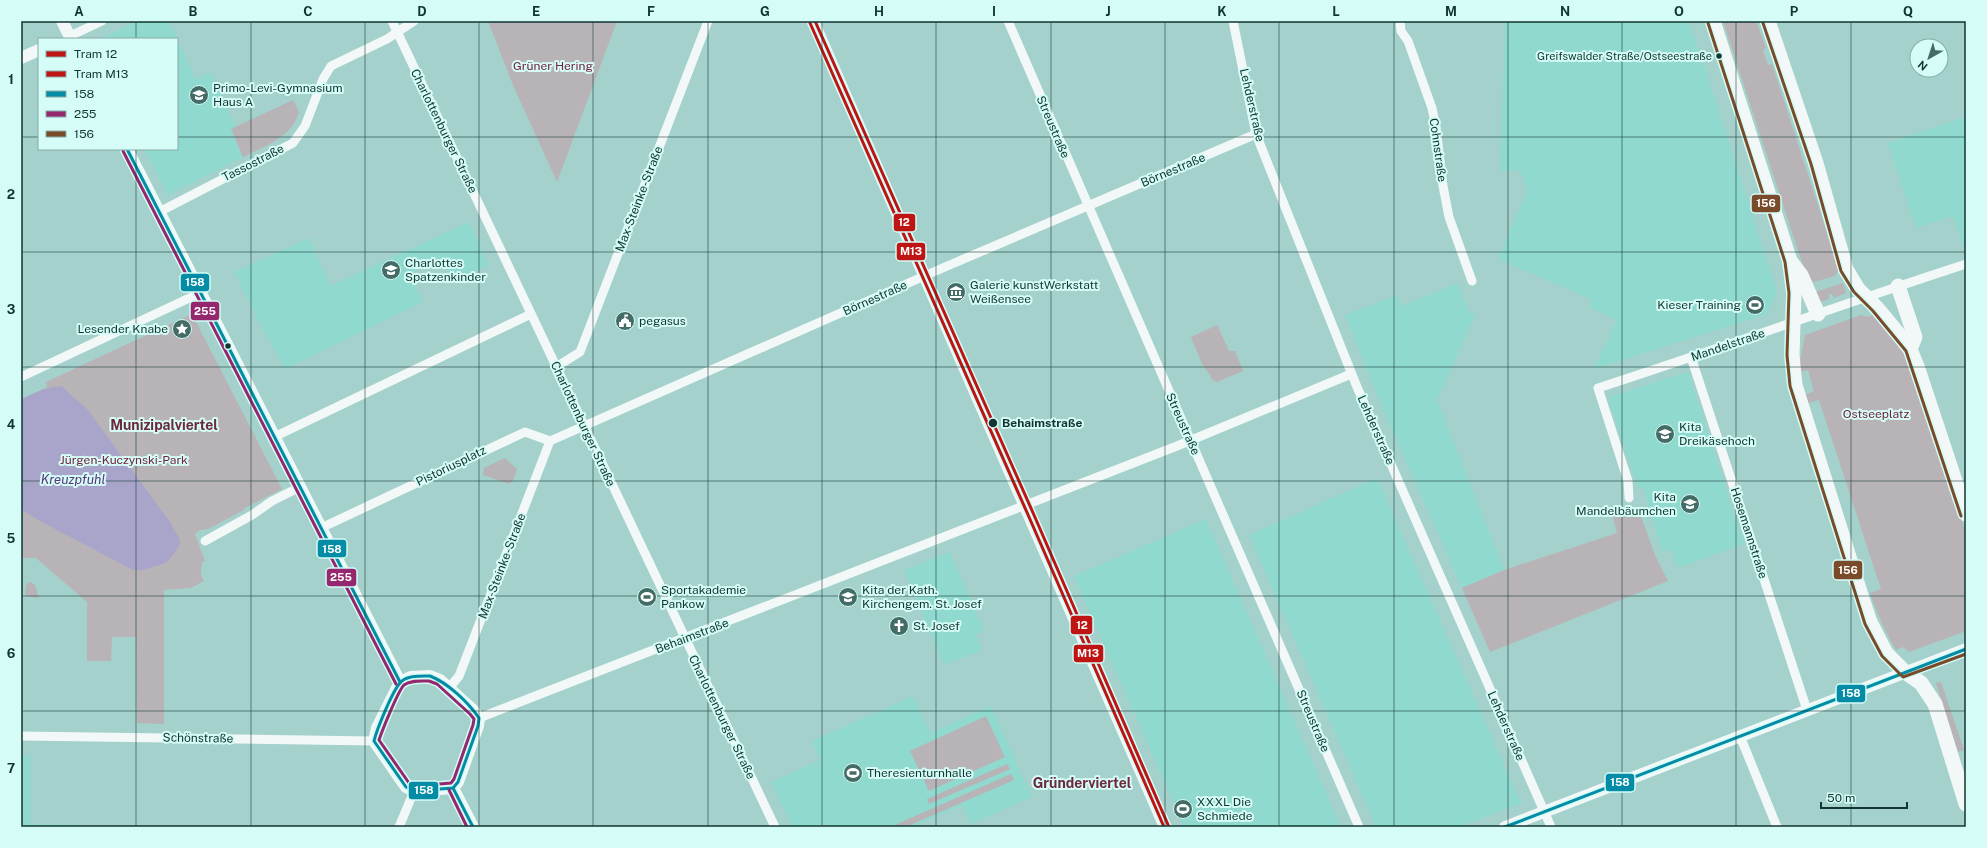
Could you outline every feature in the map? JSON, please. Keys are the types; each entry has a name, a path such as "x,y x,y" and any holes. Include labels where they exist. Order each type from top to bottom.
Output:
{"main road":[{"path":"1713,21 1790,261 1794,293 1792,355 1795,385 1861,595 1878,641 1886,653 1905,672 1921,683 1935,704 1966,804"},
{"path":"1768,21 1816,163 1846,268 1858,289 1877,308 1910,349 1966,514"},
{"path":"1790,261 1801,275 1818,314"},
{"path":"1898,286 1915,337 1910,349"}],"street":[{"path":"62,21 68,38 102,21"},
{"name":"Charlottenburger Straße","path":"392,21 775,827"},
{"name":"Tassostraße","path":"159,212 293,143 304,126 323,79 331,66 387,39 414,21"},
{"name":"Max-Steinke-Straße","path":"556,367 580,352 708,21"},
{"path":"813,21 1165,827"},
{"name":"Streustraße","path":"1008,21 1359,827"},
{"name":"Lehderstraße","path":"1233,21 1256,134 1351,374 1551,827"},
{"name":"Cohnstraße","path":"1400,21 1400,31 1408,41 1432,108 1449,217 1472,281"},
{"path":"21,58 38,50"},
{"name":"Börnestraße","path":"584,425 925,276 1256,134"},
{"path":"128,150 400,682"},
{"name":"Mandelstraße","path":"1629,498 1628,482 1598,388 1793,324 1865,297 1966,264"},
{"path":"21,378 200,293"},
{"path":"274,437 531,314"},
{"name":"Hosemannstraße","path":"1691,357 1807,710"},
{"name":"Behaimstraße","path":"479,718 685,639 1190,440 1351,374"},
{"path":"550,441 584,425"},
{"name":"Pistoriusplatz","path":"321,528 525,432 550,441"},
{"name":"Max-Steinke-Straße","path":"450,688 462,670 550,441"},
{"path":"205,541 252,515 272,501 300,487"},
{"path":"1505,827 1966,649"},
{"path":"430,676 440,680 474,711 479,718 478,726 461,773 452,788 414,791 406,787 374,741 377,728 400,682 412,677 430,676"},
{"name":"Schönstraße","path":"21,736 374,741"},
{"path":"1740,736 1777,827"},
{"path":"452,788 473,827"},
{"path":"399,827 414,791"}],"shaded area":[{"name":"Primo-Levi-Gymnasium Haus A","path":"138,21 169,21 177,38 101,38"},
{"path":"1505,21 1688,21 1706,71 1777,292 1767,314 1594,369 1617,320 1589,307 1591,299 1498,259 1527,191 1520,170 1500,171"},
{"name":"Primo-Levi-Gymnasium Haus A","path":"178,40 196,79 211,72 236,127 231,130 243,157 168,195 145,150 178,150"},
{"path":"1966,117 1966,247 1964,248 1953,216 1916,228 1888,143"},
{"path":"469,222 489,265 454,283 441,258 410,274 423,302 285,369 257,318 255,318 254,316 256,315 234,272 309,238 330,286"},
{"path":"1458,283 1470,314 1476,313 1437,400 1504,570 1462,588 1382,407 1345,315 1397,295 1401,306"},
{"path":"1688,372 1744,544 1678,568 1672,550 1662,552 1644,490 1641,487 1638,488 1609,401 1611,396"},
{"path":"1377,478 1521,803 1459,827 1376,827 1249,535"},
{"path":"1206,519 1341,827 1184,827 1074,576"},
{"path":"950,552 984,631 976,635 982,650 944,665 904,570"},
{"path":"913,696 930,733 991,706 1032,797 971,824 962,805 912,827 828,827 826,823 816,827 792,827 771,782 820,760 812,741"},
{"path":"21,756 31,756 31,824 84,825 84,827 21,827"}],"green space":[{"name":"Grüner Hering","path":"488,21 617,21 557,182 513,85"},
{"path":"1723,21 1756,21 1766,48 1763,50 1768,65 1772,64 1839,270 1835,276 1814,282 1807,278"},
{"path":"293,100 299,112 290,128 269,145 243,157 231,129"},
{"path":"1843,283 1846,293 1834,298 1832,294 1829,294 1829,299 1817,303 1812,293"},
{"name":"Jürgen-Kuczynski-Park","path":"192,314 282,489 208,529 200,530 195,534 205,561 202,562 201,575 204,581 191,588 164,590 164,724 137,723 136,637 112,637 111,661 87,661 87,602 36,558 21,558 21,399 47,388 46,382"},
{"name":"Ostseeplatz","path":"1861,315 1869,317 1872,315 1888,329 1906,356 1938,446 1966,534 1966,631 1909,652 1903,647 1896,650 1875,608 1870,593 1881,589 1819,400 1808,403 1805,395 1814,391 1808,370 1800,372 1800,361 1805,335"},
{"path":"1217,325 1229,351 1235,351 1243,371 1217,382 1212,380 1202,364 1191,337"},
{"path":"505,458 517,469 513,481 509,484 483,475 484,468"},
{"path":"1626,509 1640,514 1655,555 1668,581 1490,652 1462,588 1504,570 1617,533 1612,514"},
{"path":"30,582 36,587 38,598 27,596 25,593 26,584"},
{"path":"1941,682 1964,750 1958,752 1936,683"},
{"path":"986,716 1005,757 929,791 910,751"},
{"path":"1007,764 1010,769 929,804 927,799"},
{"path":"1011,774 1014,780 906,827 890,827"}],"water":[{"name":"Kreuzpfuhl","path":"61,386 87,409 170,522 180,540 179,546 166,563 143,570 133,570 40,521 21,509 21,399 44,389"}],"tram line":[{"name":"12","path":"815,21 1034,515 1169,827"},
{"name":"M13","path":"810,23 1029,517 1164,827"}],"transit line":[{"name":"156","path":"1708,23 1785,262 1789,293 1787,355 1790,386 1865,624 1882,656 1903,677 1966,654"},
{"name":"156","path":"1763,23 1811,164 1841,271 1854,292 1873,311 1906,351 1961,516"},
{"name":"158","path":"128,150 400,682"},
{"name":"255","path":"123,151 396,684"},
{"name":"158","path":"1505,827 1966,649"},
{"name":"158","path":"430,676 451,688 469,706 479,718 478,726 458,782 453,788 414,791 406,787 374,741 385,711 400,683 410,677 430,676"},
{"name":"255","path":"419,681 429,681 437,684 474,719 454,779 451,783 415,786 409,783 379,740 394,703 404,685 419,681"},
{"name":"158","path":"453,788 473,827"},
{"name":"255","path":"449,790 467,827"}],"place":[{"name":"Greifswalder Straße/Ostseestraße","path":"1719,56"},
{"name":"Primo-Levi-Gymnasium Haus A","path":"199,95"},
{"name":"Charlottes Spatzenkinder","path":"391,270"},
{"name":"Galerie kunstWerkstatt Weißensee","path":"956,292"},
{"name":"Kieser Training","path":"1755,305"},
{"name":"pegasus","path":"625,321"},
{"name":"Lesender Knabe","path":"182,329"},
{"name":"Behaimstraße","path":"993,423"},
{"name":"Kita Dreikäsehoch","path":"1665,434"},
{"name":"Kita Mandelbäumchen","path":"1690,504"},
{"name":"Sportakademie Pankow","path":"647,597"},
{"name":"Kita der Kath. Kirchengem. St. Josef","path":"848,597"},
{"name":"St. Josef","path":"899,626"},
{"name":"Theresienturnhalle","path":"853,773"},
{"name":"XXXL Die Schmiede","path":"1183,809"}],"district":[{"name":"Munizipalviertel","path":"164,425"},
{"name":"Gründerviertel","path":"1082,783"}]}
